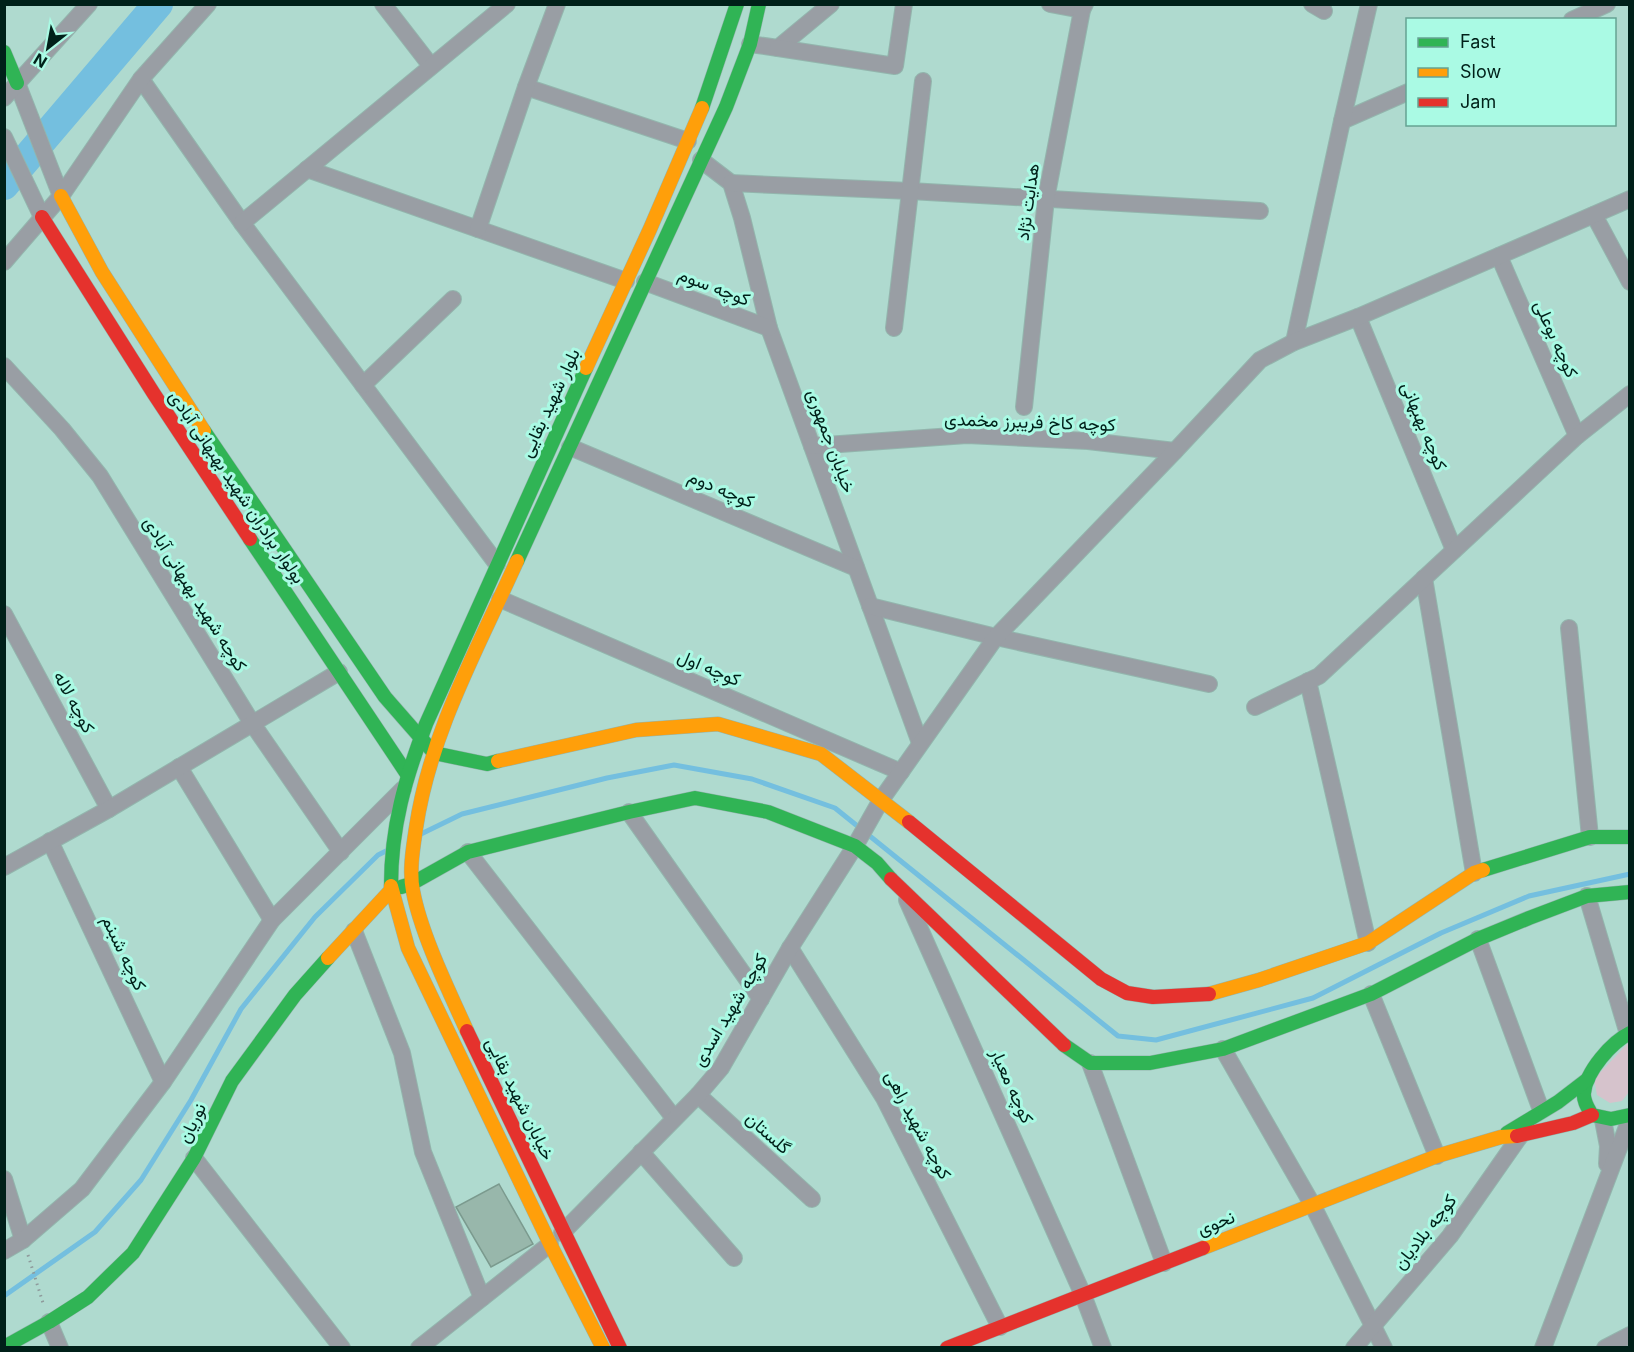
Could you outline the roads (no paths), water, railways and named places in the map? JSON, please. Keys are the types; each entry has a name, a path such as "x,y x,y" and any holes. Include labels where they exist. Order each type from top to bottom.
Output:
{"main road":[{"name":"بلوار شهید بقایی","path":"397,816 420,738 688,141 705,100 737,4"},
{"name":"بلوار شهید بقایی","path":"413,858 417,809 420,799 434,753 476,649 726,107 750,44 759,4"},
{"path":"4,52 17,83"},
{"name":"بولوار برادران شهید بهبهانی آبادی","path":"61,195 102,272 226,466 385,697 434,753"},
{"name":"بولوار برادران شهید بهبهانی آبادی","path":"42,218 154,394 339,672 406,781"},
{"path":"434,753 487,764 636,730 718,724 821,754 1101,979 1127,993 1154,997 1206,995 1259,980 1368,943 1474,873 1590,837 1629,837"},
{"path":"391,890 411,884 468,852 629,812 696,798 768,812 856,844 1060,1042 1090,1063 1150,1063 1222,1049 1371,994 1479,939 1529,918 1587,897 1629,892"},
{"name":"خیابان شهید بقایی","path":"397,816 391,855 391,890 408,948 550,1244 603,1347"},
{"name":"خیابان شهید بقایی","path":"413,858 411,884 427,935 450,994 562,1233 620,1347"},
{"name":"نوریان","path":"4,1347 88,1297 133,1253 194,1158 232,1081 295,994 391,890"},
{"path":"1501,1137 1541,1110 1558,1102 1588,1079 1613,1044 1629,1033"},
{"path":"1588,1079 1584,1091 1585,1102 1598,1118"},
{"path":"1501,1137 1520,1136 1598,1118 1616,1120 1629,1117"},
{"name":"نحوی","path":"954,1346 1437,1156 1501,1137"}],"street":[{"path":"4,98 89,4"},
{"path":"4,262 61,195 141,79 208,4"},
{"path":"383,4 431,66"},
{"path":"242,223 507,4"},
{"path":"478,229 557,4"},
{"path":"778,48 831,4"},
{"path":"750,44 895,66 903,4"},
{"path":"1050,4 1084,7"},
{"path":"1294,342 1370,4"},
{"path":"1576,18 1606,4"},
{"name":"هدایت نژاد","path":"1024,407 1046,198 1084,7"},
{"path":"141,79 242,223 497,564"},
{"path":"894,328 923,81"},
{"path":"17,83 61,195"},
{"path":"526,87 688,141"},
{"path":"1342,121 1406,92"},
{"path":"4,137 42,218"},
{"path":"701,160 731,183 1260,211"},
{"path":"307,169 626,281"},
{"name":"خیابان جمهوری","path":"731,183 769,328 920,743"},
{"name":"کوچه شهید اسدی","path":"562,1233 698,1095 721,1068 790,948 881,800 996,637 1260,360 1294,342 1358,317 1629,199"},
{"path":"1594,214 1629,282"},
{"name":"کوچه بوعلی","path":"1499,256 1577,436"},
{"name":"کوچه سوم","path":"645,282 769,328"},
{"path":"363,384 453,298"},
{"name":"کوچه بهبهانی","path":"1358,317 1454,550"},
{"name":"کوچه شهید بهبهانی آبادی","path":"4,366 62,429 100,476 252,723 341,852"},
{"path":"1255,707 1319,676 1577,436 1629,394"},
{"name":"کوچه کاخ فریبرز مخمدی","path":"812,446 967,435 1088,441 1175,451"},
{"name":"کوچه دوم","path":"570,447 856,567"},
{"path":"1424,578 1474,873"},
{"name":"کوچه اول","path":"500,599 901,772"},
{"path":"870,606 996,637 1209,684"},
{"name":"کوچه لاله","path":"4,614 109,808"},
{"path":"1569,628 1590,837"},
{"path":"4,867 109,808 339,672"},
{"path":"1308,681 1368,943"},
{"path":"179,766 272,920"},
{"path":"4,1251 23,1240 82,1189 163,1082 272,920 341,852 406,781"},
{"path":"629,812 760,999"},
{"name":"کوچه شبنم","path":"50,841 163,1082"},
{"path":"468,852 674,1118"},
{"name":"کوچه معیار","path":"905,894 1083,1295 1103,1347"},
{"path":"1587,897 1629,1033"},
{"path":"354,931 402,1053 423,1152 482,1298"},
{"path":"1479,939 1541,1110"},
{"name":"کوچه شهید راهی","path":"790,948 884,1098 1000,1327"},
{"path":"1371,994 1437,1156"},
{"path":"1222,1049 1312,1204 1384,1347"},
{"path":"1090,1063 1164,1263"},
{"name":"گلستان","path":"698,1095 812,1200"},
{"path":"1543,1347 1629,1117"},
{"path":"1598,1118 1608,1146 1605,1180"},
{"name":"کوچه بلادیان","path":"1354,1347 1374,1327 1450,1236 1520,1136"},
{"path":"641,1152 734,1258"},
{"path":"194,1158 342,1347"},
{"path":"4,1179 23,1240"},
{"path":"419,1347 550,1244"},
{"path":"49,1322 60,1347"},
{"path":"1605,1347 1629,1335"}],"waterway":[{"path":"4,185 158,4"},
{"path":"421,834 462,814 607,778 674,765 752,779 835,808 1118,1036 1156,1040 1313,998 1441,933 1529,896 1630,874"},
{"path":"4,1296 95,1232 141,1180 191,1100 241,1009 315,917 378,855 386,851"}]}
